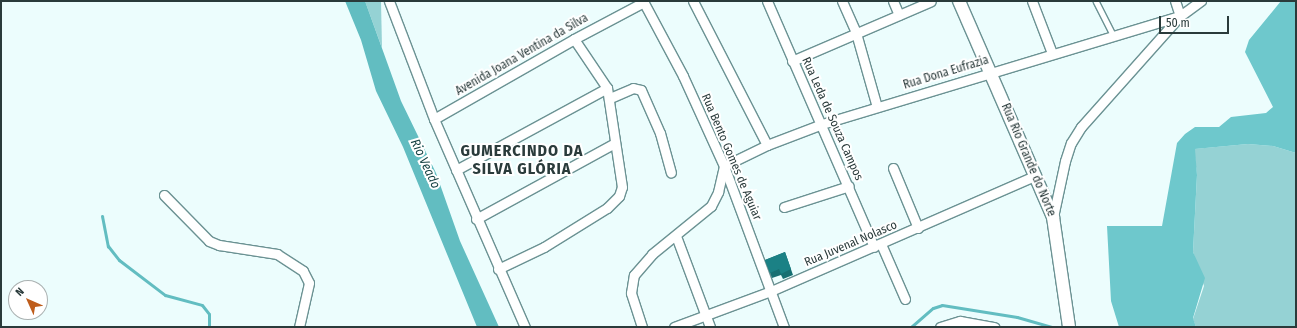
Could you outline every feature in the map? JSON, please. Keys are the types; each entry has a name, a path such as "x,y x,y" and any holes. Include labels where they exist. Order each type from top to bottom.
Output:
{"main road":[{"name":"Rua Rio Grande do Norte","path":"959,1 992,73 1053,217 1069,325"}],"street":[{"path":"389,1 434,120 524,327"},
{"path":"693,1 767,145"},
{"name":"Rua Leda de Souza Campos","path":"767,1 792,61 849,186 905,299"},
{"path":"842,1 856,33 877,107"},
{"path":"893,1 899,15"},
{"path":"792,61 931,1"},
{"path":"1032,1 1052,53"},
{"path":"1175,1 1180,16"},
{"path":"1053,217 1064,161 1071,143 1096,108 1180,16 1200,1"},
{"name":"Avenida Joana Ventina da Silva","path":"434,120 574,39 643,2"},
{"name":"Rua Bento Gomes de Aguiar","path":"643,2 683,76 724,166 784,327"},
{"name":"Rua Dona Eufrazia","path":"724,166 767,145 822,124 992,73 1113,34 1180,16"},
{"path":"498,269 544,247 613,203 622,188 622,178 614,144 610,98 607,88 574,39"},
{"path":"456,170 607,88"},
{"path":"610,98 633,88 641,90 660,133 671,173"},
{"path":"476,219 614,144"},
{"path":"642,327 631,293 632,280 644,262 711,206 718,192 724,166"},
{"path":"892,168 918,228"},
{"name":"Rua Juvenal Nolasco","path":"674,327 771,291 878,246 1036,175"},
{"path":"784,207 849,186"},
{"path":"164,195 209,241 219,245 277,254 303,271 309,283 299,327"},
{"path":"676,236 710,327"},
{"path":"940,327 960,321 994,327"}],"lane":[{"path":"1096,1 1113,34"}],"shaded area":[{"path":"365,1 381,1 382,48"},
{"path":"1281,1 1296,1 1296,153 1273,146 1248,144 1195,149 1197,175 1193,252 1205,278 1193,318 1196,327 1119,327 1111,301 1107,226 1162,226 1177,143 1185,134 1195,127 1219,127 1231,117 1266,113 1273,107 1245,52 1249,40"},
{"path":"1248,144 1273,146 1296,153 1296,327 1196,327 1193,319 1204,286 1193,252 1197,175 1194,149"}],"water":[{"name":"Rio Veado","path":"345,1 365,1 401,101 436,173 460,241 499,327 477,327 403,147 376,91 361,40"}],"building":[{"path":"785,252 791,269 781,274 779,269 770,273 765,260"}],"waterway":[{"path":"102,216 108,246 119,260 165,295 202,305 209,314 209,327"},
{"path":"911,327 933,308 942,305 1017,317 1052,327"}],"district":[{"name":"GUMERCINDO DA SILVA GLÓRIA","path":"522,160"}]}
